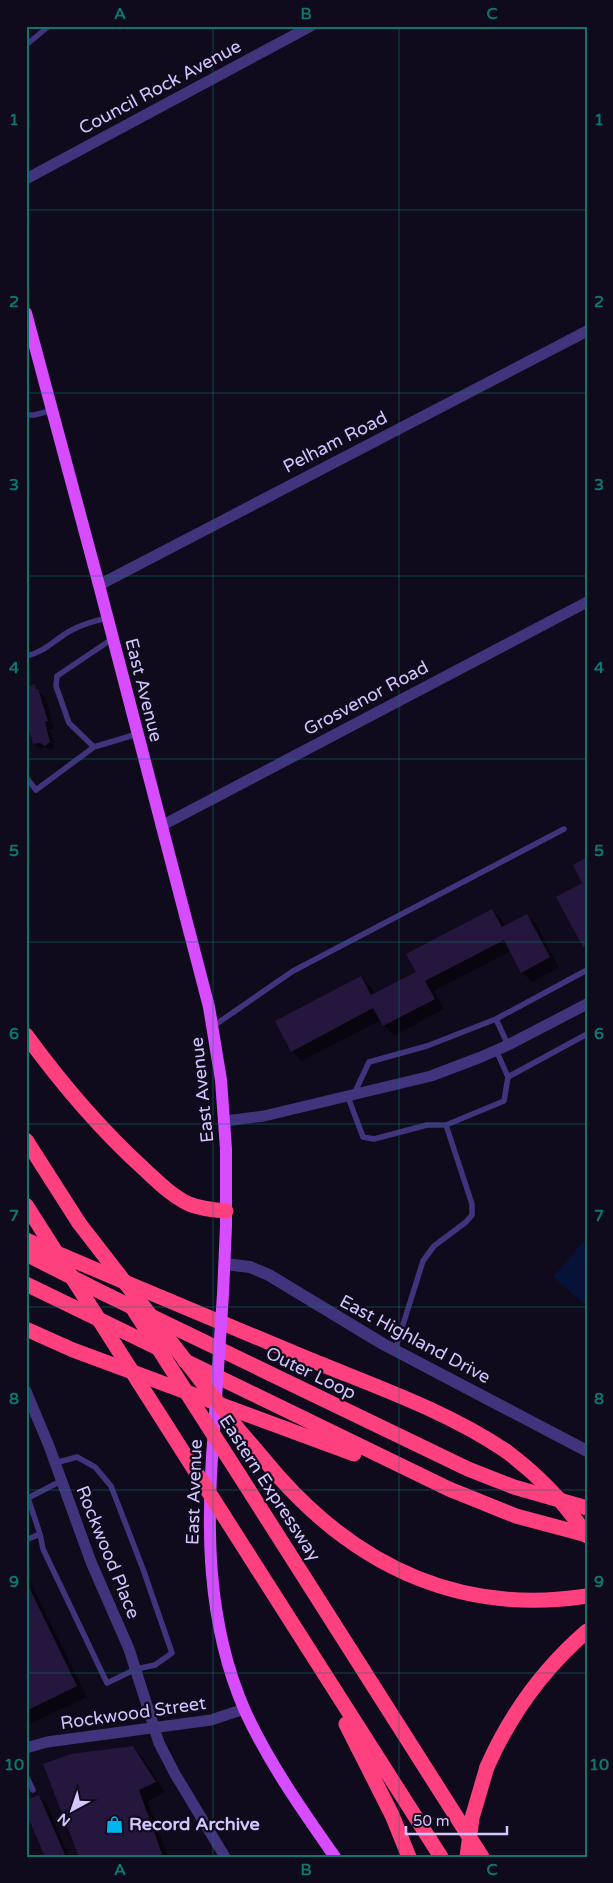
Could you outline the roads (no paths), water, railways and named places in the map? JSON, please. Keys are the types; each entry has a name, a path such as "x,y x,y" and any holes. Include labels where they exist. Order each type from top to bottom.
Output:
{"highway":[{"path":"26,1035 88,1112 126,1152 159,1182 189,1204 205,1209 226,1211"},
{"name":"Eastern Expressway","path":"26,1140 482,1857"},
{"path":"26,1205 441,1857"},
{"path":"79,1224 239,1430 279,1477 320,1518 349,1541 379,1560 421,1580 455,1591 501,1599 544,1600 582,1596"},
{"path":"26,1240 155,1296 419,1404 475,1432 506,1451 533,1473 552,1491 587,1536"},
{"name":"Outer Loop","path":"26,1254 468,1469 514,1487 587,1508"},
{"path":"26,1284 449,1489"},
{"path":"26,1329 73,1350 449,1489 516,1516 587,1536"},
{"path":"467,1857 472,1818 487,1768 506,1729 531,1691 560,1656 587,1631"},
{"path":"308,1649 392,1815 409,1857"}],"main road":[{"name":"East Avenue","path":"26,313 197,959 221,1080 225,1121 225,1264 209,1500 212,1577 225,1652 244,1709 259,1740 284,1783 335,1857"}],"street":[{"name":"Council Rock Avenue","path":"26,179 311,26"},
{"name":"Pelham Road","path":"99,585 587,331"},
{"name":"Grosvenor Road","path":"161,826 587,602"},
{"path":"225,1121 264,1116 431,1076 508,1045 587,1004"},
{"name":"East Highland Drive","path":"225,1264 250,1267 270,1275 395,1350 587,1450"},
{"name":"Rockwood Place","path":"26,1391 30,1413 55,1463 60,1482 91,1562 129,1649 153,1728 171,1766 224,1857"},
{"name":"Rockwood Street","path":"26,1748 47,1742 211,1720 244,1709"}],"lane":[{"path":"26,45 49,26"},
{"path":"26,415 53,410"},
{"path":"26,656 38,653 69,631 86,623 108,618"},
{"path":"94,747 69,724 56,686 57,676 113,639"},
{"path":"26,778 36,790 94,747 137,734"},
{"path":"212,1027 293,971 564,829"},
{"path":"496,1050 508,1077 504,1101 446,1125 427,1125 374,1139 363,1138 351,1096 369,1062 427,1046 496,1019 587,970"},
{"path":"496,1019 508,1045"},
{"path":"508,1077 587,1034"},
{"path":"395,1350 423,1261 434,1246 466,1222 472,1215 472,1204 446,1125"},
{"path":"55,1463 77,1457 95,1467 111,1486 172,1652 155,1666 136,1669 107,1683 42,1549 40,1534 28,1498 60,1482"},
{"path":"26,1540 40,1534"},
{"path":"26,1775 33,1790"}],"water":[{"path":"584,1241 587,1244 587,1306 553,1277"}],"place":[{"name":"Record Archive","path":"115,1824"}]}
